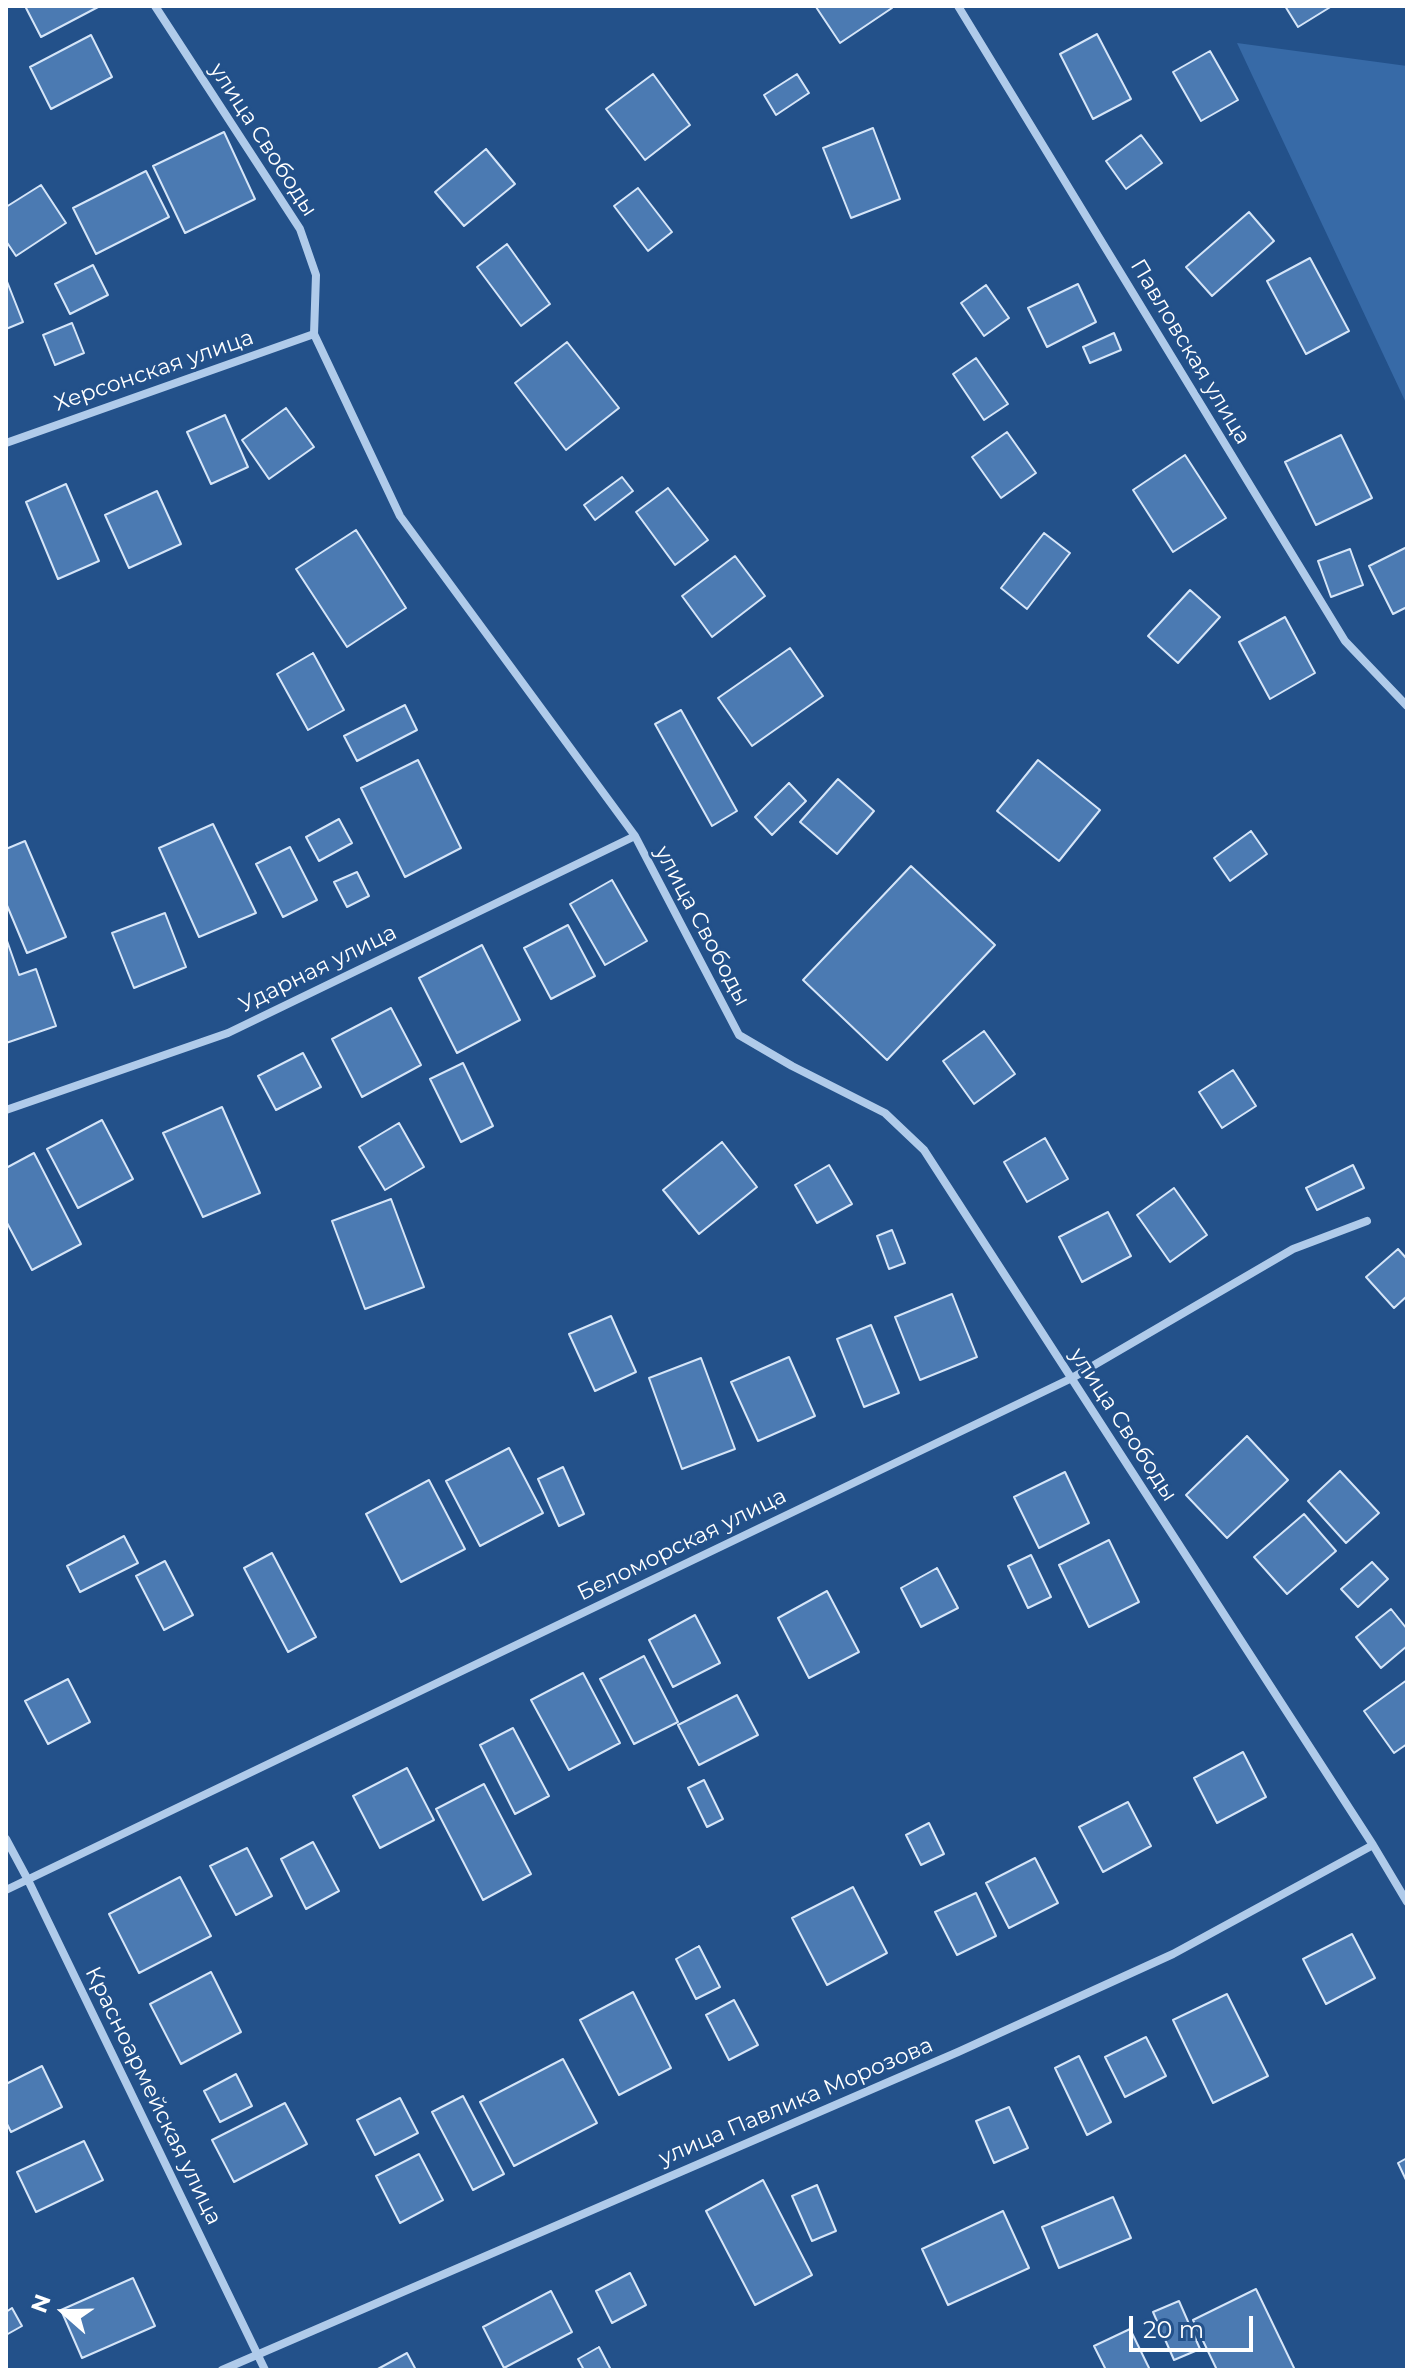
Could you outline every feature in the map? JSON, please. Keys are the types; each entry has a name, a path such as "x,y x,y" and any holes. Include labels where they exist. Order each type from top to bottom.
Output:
{"street":[{"name":"улица Свободы","path":"155,6 300,229 316,275 314,334 400,516 635,836 739,1035 885,1113 924,1150 1407,1902"},
{"name":"Павловская улица","path":"958,6 1345,641 1407,706"},
{"name":"Херсонская улица","path":"6,443 314,334"},
{"name":"Ударная улица","path":"6,1110 228,1033 635,836"},
{"name":"Беломорская улица","path":"6,1890 1072,1378 1293,1249 1367,1221"},
{"name":"Красноармейская улица","path":"6,1839 265,2370"},
{"name":"улица Павлика Морозова","path":"222,2370 972,2045 1173,1954 1373,1845"}],"shaded area":[{"path":"1237,43 1407,66 1407,405"}],"building":[{"path":"25,6 100,6 41,37"},
{"path":"818,6 891,6 892,8 840,43"},
{"path":"1285,6 1332,6 1298,27"},
{"path":"1097,34 1131,99 1093,119 1060,54"},
{"path":"91,35 112,77 51,109 30,67"},
{"path":"1210,51 1238,100 1201,121 1173,72"},
{"path":"653,74 690,125 645,160 606,109"},
{"path":"797,74 809,93 776,115 764,95"},
{"path":"873,128 900,199 851,218 823,148"},
{"path":"224,132 255,199 185,233 153,166"},
{"path":"1141,135 1162,163 1126,189 1106,161"},
{"path":"486,149 515,184 464,226 435,192"},
{"path":"146,171 169,217 96,254 73,208"},
{"path":"41,185 66,223 16,256 6,241 6,207"},
{"path":"638,188 672,232 648,251 614,206"},
{"path":"1249,212 1274,241 1212,296 1186,267"},
{"path":"507,244 550,304 521,326 477,267"},
{"path":"1310,258 1349,331 1306,354 1267,281"},
{"path":"93,265 108,295 70,314 55,284"},
{"path":"6,279 23,322 6,329"},
{"path":"1078,284 1096,322 1047,347 1028,308"},
{"path":"986,285 1009,318 984,336 961,303"},
{"path":"72,323 84,353 55,365 43,335"},
{"path":"1114,333 1121,350 1090,363 1083,347"},
{"path":"567,342 619,408 566,450 515,383"},
{"path":"976,358 1008,404 984,420 953,374"},
{"path":"286,408 314,447 269,479 242,440"},
{"path":"225,415 248,467 211,484 187,432"},
{"path":"1007,432 1036,473 1001,498 972,457"},
{"path":"1341,435 1372,498 1316,525 1285,462"},
{"path":"1185,455 1226,518 1173,552 1133,490"},
{"path":"622,477 633,491 595,520 584,505"},
{"path":"66,484 99,561 58,579 26,502"},
{"path":"668,488 708,540 675,565 636,512"},
{"path":"157,491 181,544 129,568 105,515"},
{"path":"356,530 406,608 347,647 296,569"},
{"path":"1044,533 1070,553 1027,609 1001,588"},
{"path":"1407,547 1407,607 1393,614 1369,566"},
{"path":"1350,549 1363,585 1331,597 1318,561"},
{"path":"735,556 765,596 712,637 682,596"},
{"path":"1190,590 1220,617 1178,663 1148,636"},
{"path":"1285,617 1315,673 1270,699 1239,642"},
{"path":"790,648 823,696 752,746 718,698"},
{"path":"313,653 344,710 308,730 277,674"},
{"path":"405,705 417,730 357,761 344,736"},
{"path":"681,710 737,811 712,826 655,724"},
{"path":"418,760 461,848 405,877 361,788"},
{"path":"1038,760 1100,810 1059,861 997,811"},
{"path":"838,779 874,811 837,854 800,822"},
{"path":"789,783 806,801 772,835 755,817"},
{"path":"339,819 352,843 319,861 306,837"},
{"path":"213,824 256,913 199,937 159,848"},
{"path":"1251,831 1267,854 1230,881 1214,858"},
{"path":"25,841 66,937 27,953 6,903 6,849"},
{"path":"290,847 317,900 283,917 256,864"},
{"path":"911,866 995,945 887,1060 803,980"},
{"path":"357,872 369,896 347,907 334,882"},
{"path":"612,880 647,941 605,965 570,904"},
{"path":"165,913 186,967 134,988 112,933"},
{"path":"568,925 595,976 551,999 524,948"},
{"path":"6,938 19,975 36,969 56,1026 6,1043"},
{"path":"482,945 520,1020 457,1053 419,978"},
{"path":"391,1008 421,1065 362,1097 332,1039"},
{"path":"984,1031 1015,1074 974,1104 943,1061"},
{"path":"303,1053 321,1087 276,1110 258,1076"},
{"path":"463,1063 493,1126 461,1142 430,1079"},
{"path":"1233,1070 1256,1106 1222,1128 1199,1092"},
{"path":"222,1107 260,1193 203,1217 163,1133"},
{"path":"102,1120 133,1179 78,1208 47,1149"},
{"path":"399,1123 424,1167 385,1190 359,1147"},
{"path":"1045,1138 1068,1179 1027,1202 1004,1162"},
{"path":"722,1142 757,1187 699,1234 663,1190"},
{"path":"34,1153 81,1244 32,1270 6,1221 6,1168"},
{"path":"829,1165 852,1204 817,1223 795,1185"},
{"path":"1353,1165 1364,1188 1317,1210 1306,1188"},
{"path":"1174,1188 1207,1235 1170,1262 1137,1215"},
{"path":"391,1199 424,1287 365,1309 332,1221"},
{"path":"1108,1212 1131,1256 1082,1282 1059,1237"},
{"path":"892,1230 905,1263 889,1269 877,1236"},
{"path":"1398,1249 1407,1259 1407,1296 1394,1308 1366,1277"},
{"path":"952,1294 977,1357 920,1380 895,1317"},
{"path":"611,1316 636,1372 595,1391 569,1334"},
{"path":"871,1325 899,1393 864,1407 837,1339"},
{"path":"789,1357 815,1416 758,1441 731,1382"},
{"path":"701,1358 735,1449 682,1469 649,1378"},
{"path":"1247,1436 1288,1480 1227,1538 1186,1495"},
{"path":"509,1448 543,1513 480,1546 446,1481"},
{"path":"563,1467 584,1514 559,1526 538,1479"},
{"path":"1340,1471 1379,1513 1346,1543 1308,1501"},
{"path":"1065,1472 1089,1523 1039,1548 1014,1497"},
{"path":"429,1480 465,1549 401,1582 366,1514"},
{"path":"1304,1514 1336,1551 1287,1594 1254,1557"},
{"path":"124,1536 138,1563 80,1592 67,1566"},
{"path":"1109,1540 1139,1602 1089,1627 1059,1565"},
{"path":"272,1553 316,1637 288,1652 244,1568"},
{"path":"1031,1555 1051,1597 1028,1608 1008,1566"},
{"path":"165,1561 193,1615 164,1630 136,1576"},
{"path":"1372,1562 1388,1579 1358,1607 1341,1589"},
{"path":"937,1568 958,1608 921,1627 901,1588"},
{"path":"827,1591 859,1652 809,1678 778,1618"},
{"path":"1391,1609 1407,1629 1407,1646 1381,1668 1356,1637"},
{"path":"695,1615 720,1663 673,1687 649,1640"},
{"path":"644,1656 678,1722 634,1744 600,1679"},
{"path":"583,1673 620,1743 569,1770 531,1700"},
{"path":"68,1679 90,1722 48,1744 25,1701"},
{"path":"1407,1680 1407,1744 1394,1753 1364,1711"},
{"path":"737,1695 758,1735 699,1765 678,1725"},
{"path":"513,1728 549,1796 515,1814 480,1745"},
{"path":"1243,1752 1266,1797 1217,1823 1194,1778"},
{"path":"407,1768 434,1820 380,1848 353,1796"},
{"path":"704,1780 723,1819 707,1827 688,1788"},
{"path":"484,1784 531,1874 483,1900 436,1809"},
{"path":"1128,1802 1151,1846 1103,1872 1079,1827"},
{"path":"929,1823 944,1854 921,1865 906,1835"},
{"path":"313,1842 339,1891 306,1909 281,1859"},
{"path":"247,1848 272,1896 236,1915 210,1866"},
{"path":"1035,1858 1058,1903 1009,1928 986,1883"},
{"path":"180,1877 211,1936 139,1973 109,1914"},
{"path":"853,1887 887,1953 827,1985 792,1918"},
{"path":"976,1893 996,1936 957,1955 935,1912"},
{"path":"1352,1934 1375,1978 1326,2004 1303,1959"},
{"path":"699,1946 720,1987 696,1999 676,1959"},
{"path":"211,1972 241,2032 181,2064 150,2004"},
{"path":"633,1992 671,2068 619,2095 580,2020"},
{"path":"1227,1994 1268,2076 1213,2103 1173,2020"},
{"path":"734,2000 758,2045 729,2060 706,2015"},
{"path":"1146,2037 1166,2076 1125,2097 1105,2057"},
{"path":"1079,2056 1111,2122 1087,2135 1055,2068"},
{"path":"563,2059 597,2123 514,2166 480,2102"},
{"path":"42,2066 62,2107 11,2132 6,2122 6,2084"},
{"path":"236,2074 252,2106 220,2122 204,2091"},
{"path":"463,2096 504,2174 473,2190 432,2112"},
{"path":"400,2098 418,2133 375,2155 357,2120"},
{"path":"285,2103 307,2144 234,2182 212,2140"},
{"path":"1009,2107 1028,2148 994,2163 976,2121"},
{"path":"84,2141 103,2180 36,2212 17,2172"},
{"path":"419,2154 443,2200 400,2223 376,2176"},
{"path":"1407,2158 1407,2182 1398,2163"},
{"path":"763,2180 812,2275 755,2305 706,2211"},
{"path":"817,2185 836,2231 812,2241 792,2196"},
{"path":"1113,2197 1131,2238 1059,2268 1042,2227"},
{"path":"1003,2211 1029,2268 948,2305 922,2249"},
{"path":"630,2273 646,2305 612,2323 596,2291"},
{"path":"133,2278 155,2326 82,2358 61,2310"},
{"path":"1256,2289 1295,2370 1217,2370 1193,2320"},
{"path":"551,2291 572,2332 504,2368 483,2327"},
{"path":"1179,2301 1200,2349 1174,2360 1153,2312"},
{"path":"12,2308 22,2326 6,2335 6,2312"},
{"path":"1130,2329 1150,2370 1106,2370 1094,2346"},
{"path":"599,2347 611,2370 584,2370 578,2359"},
{"path":"407,2353 416,2370 376,2370"}]}
